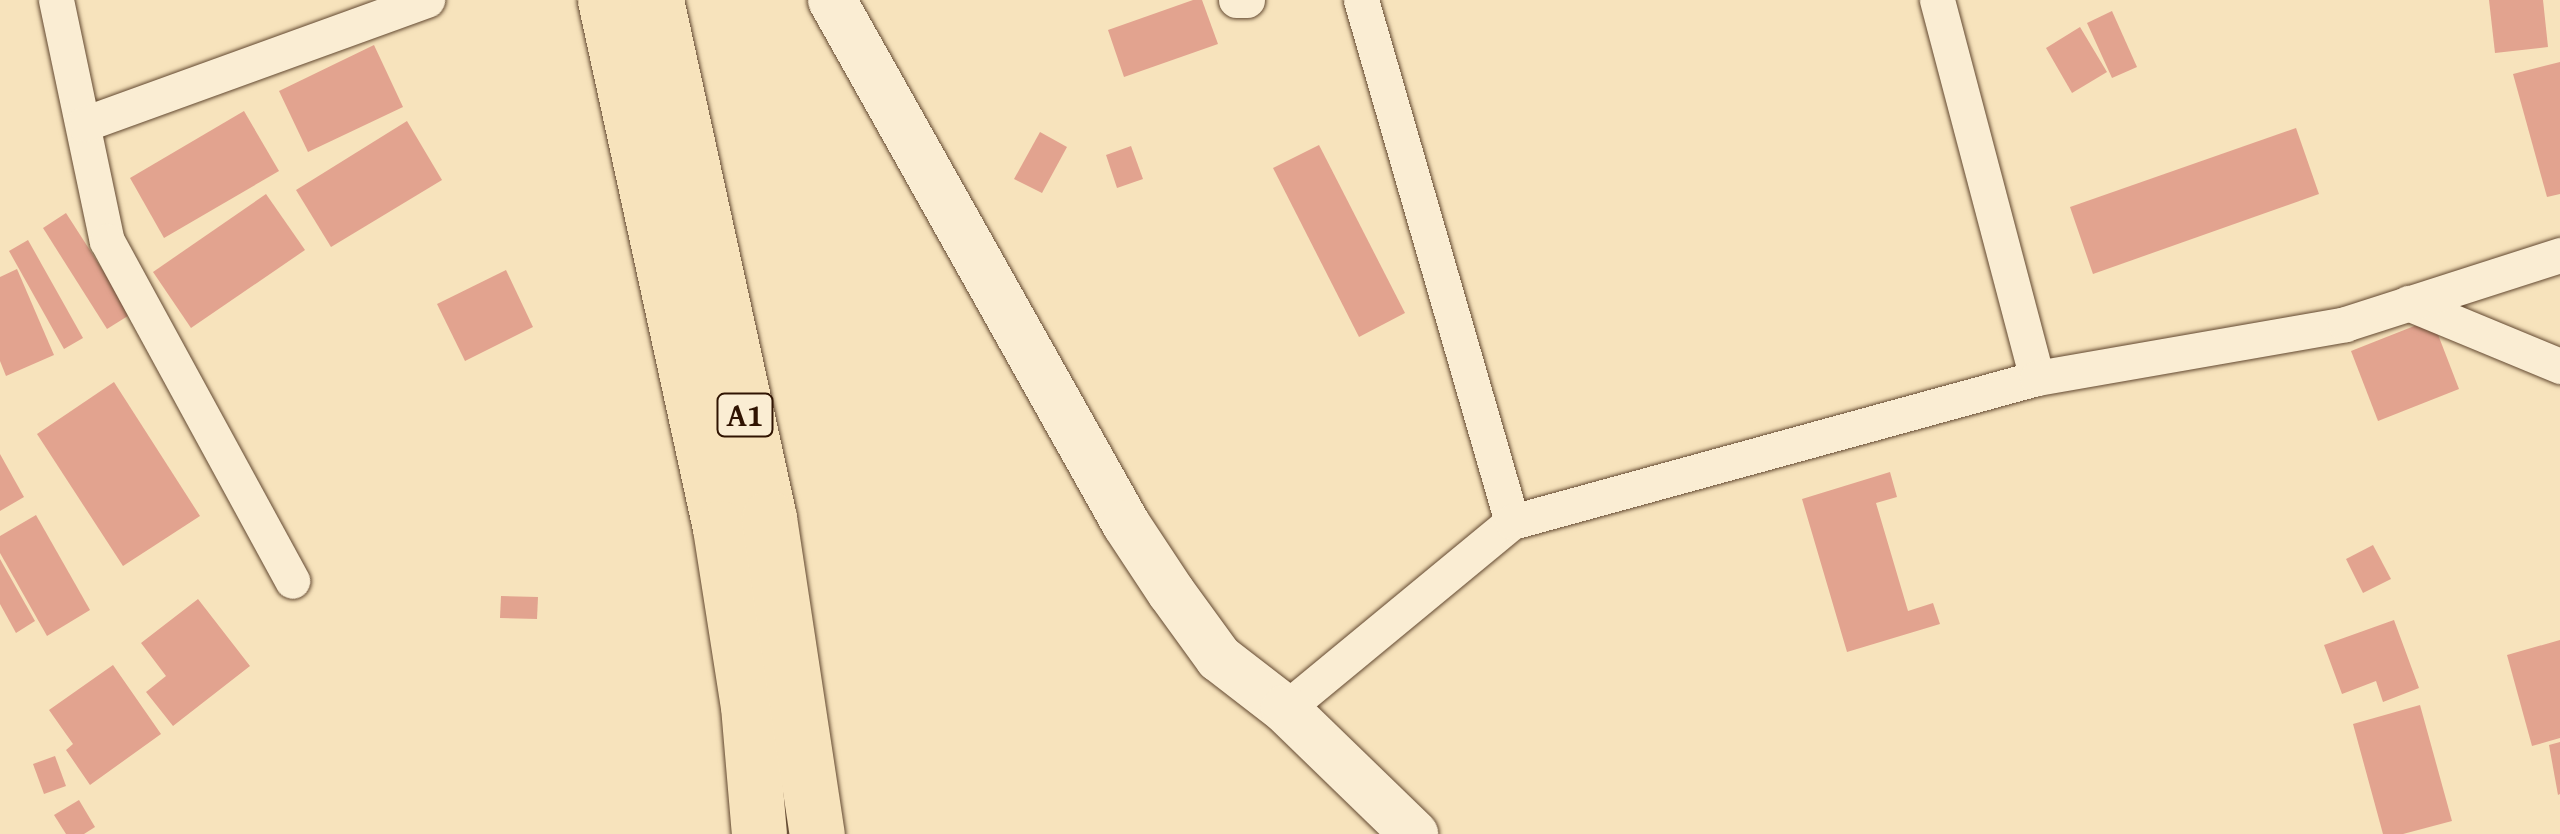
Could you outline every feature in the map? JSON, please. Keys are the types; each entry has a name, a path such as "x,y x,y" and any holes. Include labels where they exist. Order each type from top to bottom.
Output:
{"highway":[{"name":"A1","path":"605,0 720,528 748,706 759,834"},
{"name":"A1","path":"656,0 768,518 817,834"}],"street":[{"path":"56,0 108,241 292,582"},
{"path":"84,124 427,0"},
{"path":"832,0 1126,524 1219,658 1285,709 1414,834"},
{"path":"1236,0 1248,0"},
{"path":"1361,0 1512,522"},
{"path":"1936,0 2037,378"},
{"path":"1285,709 1512,522 2037,378 2345,324 2560,255"},
{"path":"2408,303 2560,366"}],"building":[{"path":"1202,0 1218,44 1124,77 1108,30"},
{"path":"2489,0 2543,0 2548,47 2495,53"},
{"path":"2112,11 2137,67 2112,78 2087,23"},
{"path":"2080,27 2107,72 2072,93 2046,48"},
{"path":"374,45 403,107 308,152 279,91"},
{"path":"2560,62 2560,194 2547,197 2513,74"},
{"path":"244,111 279,171 164,238 130,178"},
{"path":"407,121 442,180 331,247 296,190"},
{"path":"2296,128 2319,194 2093,274 2070,207"},
{"path":"1040,132 1067,147 1042,193 1014,179"},
{"path":"1319,145 1405,313 1359,337 1273,168"},
{"path":"1131,146 1143,179 1117,188 1106,155"},
{"path":"266,194 305,250 191,328 153,272"},
{"path":"66,213 131,314 107,329 43,228"},
{"path":"28,240 83,338 64,349 9,251"},
{"path":"17,269 54,355 6,376 0,361 0,277"},
{"path":"506,270 533,327 465,361 437,304"},
{"path":"2432,319 2459,389 2378,421 2351,351"},
{"path":"114,382 200,516 123,566 37,434"},
{"path":"0,454 24,497 0,511"},
{"path":"1890,472 1897,497 1876,503 1908,611 1933,603 1940,624 1847,652 1802,499"},
{"path":"36,515 90,610 47,636 0,553 0,536"},
{"path":"2373,545 2391,579 2363,593 2346,559"},
{"path":"0,559 35,621 16,633 0,604"},
{"path":"501,596 538,597 537,619 500,618"},
{"path":"198,599 250,666 173,726 146,692 166,676 141,643"},
{"path":"2394,620 2419,688 2383,702 2376,681 2342,694 2324,645"},
{"path":"2560,640 2560,738 2532,746 2507,655"},
{"path":"113,665 161,734 90,785 66,750 73,744 49,710"},
{"path":"2420,705 2452,821 2403,834 2383,834 2353,724"},
{"path":"2560,742 2560,794 2558,795 2549,745"},
{"path":"55,756 66,786 44,794 33,764"},
{"path":"79,800 95,827 84,834 66,834 54,815"}]}
